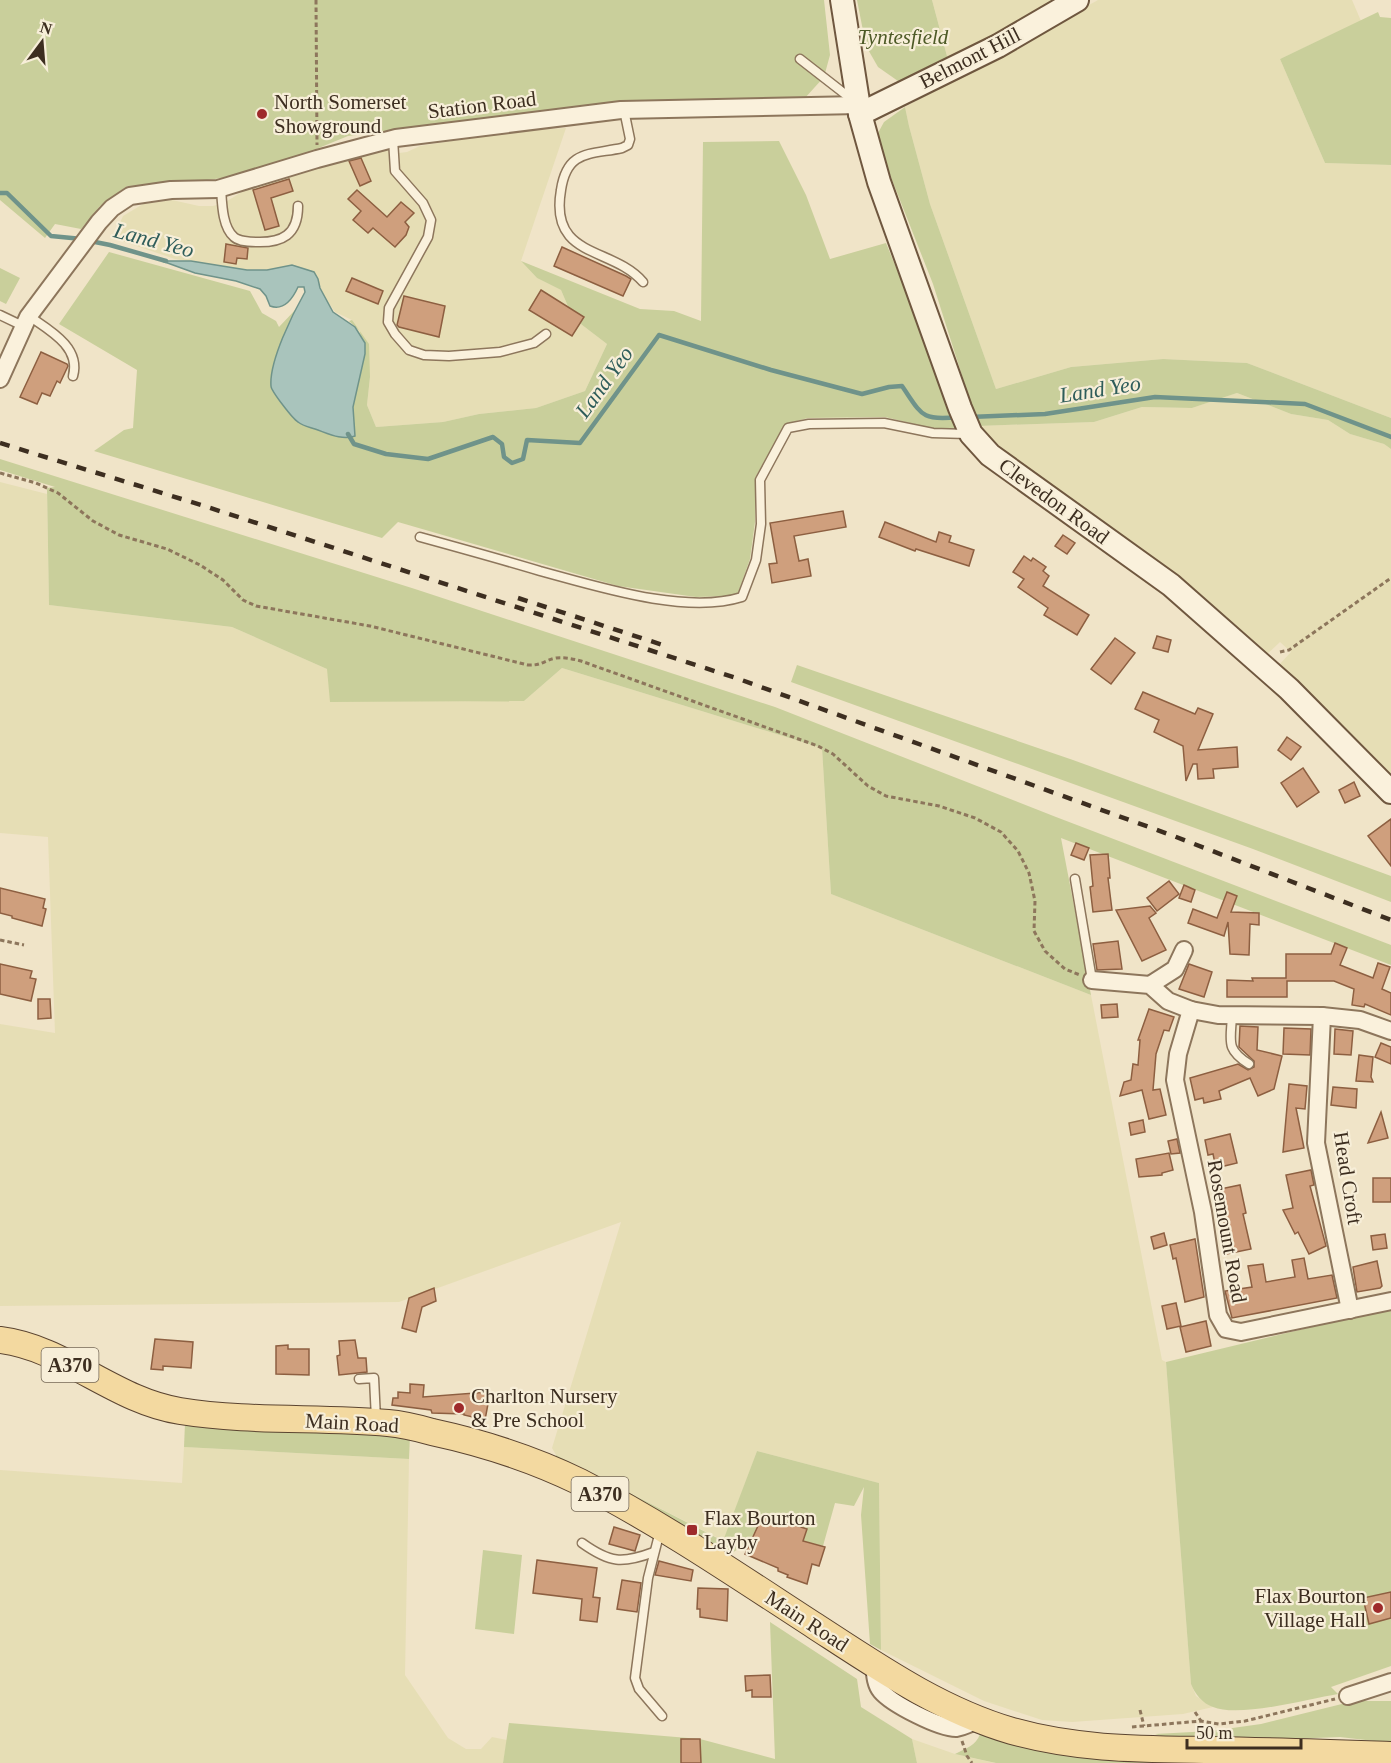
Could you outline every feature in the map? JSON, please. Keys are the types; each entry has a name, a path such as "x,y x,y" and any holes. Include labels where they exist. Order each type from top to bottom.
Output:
{"main road":[{"name":"Clevedon Road","path":"842,0 859,109 879,182 966,423 990,455 1171,585 1288,688 1391,792"},
{"name":"Belmont Hill","path":"859,109 998,46 1077,0"},
{"name":"Main Road","path":"0,1340 51,1355 137,1399 177,1411 300,1420 391,1423 470,1440 502,1450 578,1482 684,1541 968,1724 1012,1731 1055,1742 1106,1748 1391,1755"}],"street":[{"name":"Station Road","path":"0,379 26,321 99,222 112,208 130,196 171,190 221,188 393,139 624,110 859,109"},
{"path":"1150,986 1175,969 1184,950"},
{"path":"1092,980 1150,986 1168,1001 1191,1010 1218,1015 1322,1016 1360,1020 1391,1031"},
{"name":"Rosemount Road","path":"1191,1010 1178,1053 1175,1080 1203,1212 1218,1315 1226,1329 1240,1332 1391,1301"},
{"name":"Head Croft","path":"1322,1016 1316,1143 1350,1310"},
{"path":"1348,1696 1391,1682"}],"lane":[{"path":"800,58 859,109"},
{"path":"624,110 630,139 628,145 580,156 573,161 561,188 559,204 561,221 573,240 594,253 627,268 642,282"},
{"path":"393,139 395,171 423,203 431,220 428,237 393,298 390,308 388,322 409,350 424,355 449,357 500,352 534,343 546,334"},
{"path":"221,188 226,222 234,238 258,243 278,242 288,237 298,206"},
{"path":"0,315 26,321 66,345 75,361 73,376"},
{"path":"420,537 615,592 698,604 727,602 742,597 756,560 761,524 760,480 788,428 808,424 884,423 933,433 966,423"},
{"path":"1075,879 1092,980"},
{"path":"1232,1016 1231,1046 1234,1054 1249,1064"},
{"path":"359,1379 374,1378 376,1422"},
{"path":"661,1528 644,1598 635,1678 639,1689 662,1716"},
{"path":"582,1543 599,1555 623,1561 654,1552"}],"path":[{"path":"316,0 317,159"},
{"path":"0,473 36,483 58,493 93,521 119,535 167,549 200,565 223,580 243,600 256,606 370,626 528,665 540,666 556,658 581,661 818,746 833,754 868,786 886,796 939,806 975,818 1001,832 1018,851 1029,873 1035,901 1034,931 1045,951 1065,969 1092,980"},
{"path":"1286,647 1280,652 1289,650 1391,578"},
{"path":"0,940 24,945"},
{"path":"1133,1726 1201,1721 1219,1724 1245,1721 1348,1696"},
{"path":"1195,1712 1201,1721"},
{"path":"968,1724 967,1756 972,1763"}],"shaded area":[{"path":"932,0 1054,0 948,60"},
{"path":"1098,0 1352,0 1361,21 1280,59 1325,163 1391,165 1391,418 1247,363 1163,359 1071,367 996,389 930,204 905,107"},
{"path":"566,128 521,261 537,278 561,290 573,318 607,344 585,391 536,408 479,414 443,422 376,427 367,405 370,377 352,320 335,312 310,276 239,270 175,259 113,238 123,216 143,204 172,200 199,206 213,206 224,203 253,185 385,146 391,154 407,152 420,146 515,131"},
{"path":"1237,393 1291,414 1328,420 1350,434 1384,444 1391,449 1391,780 1277,667 1291,652 1280,642 1264,657 1189,585 1118,532 1005,455 978,426 1094,422 1142,407 1192,408"},
{"path":"0,482 47,494 49,605 232,627 327,669 524,701 562,668 822,748 831,894 1091,995 1162,1360 1166,1362 1191,1684 1196,1696 1213,1707 1183,1714 1072,1722 1042,1720 984,1701 881,1650 879,1483 757,1451 724,1541 556,1455 552,1448 621,1222 399,1302 0,1306 0,1024 55,1033 48,837 0,833"},
{"path":"184,1447 409,1459 405,1675 448,1738 466,1749 481,1749 492,1737 507,1740 503,1763 0,1763 0,1470 182,1483"},
{"path":"912,1739 955,1754 995,1763 917,1763"}],"green space":[{"name":"North Somerset Showground","path":"0,0 824,0 830,55 824,77 805,98 429,126 348,136 304,154 241,175 182,184 127,186 100,206 81,229 55,224 45,238 0,200"},
{"name":"Tyntesfield","path":"857,0 932,0 948,60 914,80 898,81 878,67 866,46"},
{"path":"1378,12 1380,17 1391,18 1391,165 1325,163 1280,59"},
{"path":"905,107 930,204 996,389 1071,367 1163,359 1247,363 1391,418 1391,449 1384,444 1350,434 1328,420 1291,414 1237,393 1192,408 1142,407 1094,422 978,426 933,284 883,157 878,133 884,122"},
{"path":"779,141 806,195 830,259 886,243 962,429 931,428 885,417 808,418 785,424 755,478 755,522 750,559 738,593 729,596 696,597 618,586 398,522 382,538 94,451 124,430 133,428 137,370 59,324 109,252 250,291 262,313 276,321 279,327 296,309 276,357 271,387 294,419 303,425 330,434 354,430 353,407 363,362 360,331 369,344 370,377 367,405 376,427 443,422 479,414 536,408 585,391 607,344 573,318 561,290 537,278 521,261 640,309 674,311 701,321 703,142"},
{"path":"0,268 20,278 6,304 0,301"},
{"path":"0,459 415,589 775,707 1391,945 1391,965 1061,838 1091,995 831,894 822,748 562,668 524,701 330,702 327,669 232,627 49,605 47,488 55,487 0,470"},
{"path":"797,665 1073,760 1391,876 1391,902 1253,849 791,682"},
{"path":"1391,1308 1391,1666 1331,1687 1338,1694 1256,1709 1225,1710 1213,1707 1199,1698 1191,1684 1166,1362"},
{"path":"185,1423 410,1435 409,1459 184,1447"},
{"path":"757,1451 879,1483 881,1650 870,1644 861,1515 864,1487 854,1506 835,1503 823,1546 803,1541 807,1529 763,1515 750,1541 732,1553 553,1465 556,1455 723,1541"},
{"path":"483,1550 522,1555 514,1634 475,1629"},
{"path":"770,1622 857,1679 861,1707 912,1739 917,1763 701,1763 700,1739 775,1759"},
{"path":"1354,1701 1391,1701 1391,1743 1340,1737 1174,1740 1155,1734 1211,1731 1261,1724"},
{"path":"509,1723 700,1739 681,1739 681,1763 503,1763"},
{"path":"980,1734 1023,1745 1243,1763 996,1763 955,1754 973,1744"}],"water":[{"path":"162,261 191,261 247,270 267,270 292,265 314,272 333,312 355,327 365,343 365,354 353,407 355,436 345,438 335,436 300,423 287,411 272,389 271,376 278,351 288,324 305,292 304,287 298,287 284,305 275,307 270,306 260,289 236,281 195,273"}],"building":[{"path":"361,158 371,181 360,186 349,161"},
{"path":"289,179 293,191 271,198 279,226 265,230 253,190"},
{"path":"357,190 387,217 401,202 414,213 405,222 409,227 406,235 395,247 373,228 368,233 353,220 361,211 348,199"},
{"path":"226,244 248,248 247,259 237,258 236,264 224,262"},
{"path":"562,247 631,279 623,296 554,266"},
{"path":"352,278 383,291 378,304 346,291"},
{"path":"541,290 584,317 572,336 529,310"},
{"path":"404,296 445,306 439,337 397,325"},
{"path":"41,352 68,366 60,383 57,381 50,396 42,393 37,404 20,397"},
{"path":"843,511 846,527 794,536 799,561 808,559 811,576 772,583 769,564 777,563 770,523"},
{"path":"885,522 936,542 939,532 951,536 949,542 974,550 969,566 916,549 915,551 879,537"},
{"path":"1063,535 1075,543 1067,554 1055,546"},
{"path":"1024,556 1031,561 1033,558 1046,567 1043,571 1049,576 1043,586 1089,615 1077,635 1044,615 1048,608 1018,587 1024,579 1013,572"},
{"path":"1157,636 1171,640 1168,652 1153,648"},
{"path":"1115,638 1135,653 1111,684 1091,669"},
{"path":"1143,692 1195,714 1198,708 1213,714 1198,750 1237,747 1238,767 1213,769 1214,778 1198,779 1197,764 1193,764 1186,781 1183,746 1154,732 1159,720 1135,709"},
{"path":"1287,737 1301,747 1291,760 1278,750"},
{"path":"1303,768 1319,792 1297,807 1281,783"},
{"path":"1354,782 1360,796 1345,803 1339,790"},
{"path":"1391,819 1391,866 1368,836"},
{"path":"1076,843 1089,848 1084,860 1071,855"},
{"path":"1108,854 1112,910 1093,912 1090,855"},
{"path":"1169,881 1179,894 1157,911 1147,898"},
{"path":"1184,885 1195,890 1191,902 1179,898"},
{"path":"0,888 45,899 43,908 46,909 42,926 0,913"},
{"path":"1227,892 1237,896 1231,912 1259,913 1259,925 1250,924 1249,955 1230,954 1228,922 1224,936 1188,923 1193,909 1217,918"},
{"path":"1150,906 1156,913 1149,918 1166,950 1142,961 1116,910"},
{"path":"1118,941 1122,969 1097,970 1093,944"},
{"path":"1335,943 1347,948 1340,965 1373,978 1378,963 1390,967 1382,989 1391,993 1391,1015 1365,1004 1364,1007 1352,1005 1354,989 1334,981 1287,981 1287,997 1227,997 1227,980 1253,981 1252,978 1286,978 1286,954 1331,954"},
{"path":"0,964 32,971 30,978 36,979 31,1001 0,994"},
{"path":"1189,964 1212,972 1204,997 1179,989"},
{"path":"38,999 50,999 51,1018 38,1019"},
{"path":"1117,1004 1118,1017 1102,1018 1101,1005"},
{"path":"1149,1009 1174,1017 1169,1031 1164,1030 1156,1054 1153,1090 1160,1089 1166,1115 1149,1119 1142,1090 1120,1096 1124,1082 1131,1080 1133,1064 1138,1065 1140,1040 1138,1040"},
{"path":"1240,1026 1258,1027 1257,1050 1282,1056 1274,1089 1258,1096 1250,1078 1219,1091 1221,1099 1204,1103 1203,1098 1195,1100 1190,1078 1238,1064 1248,1070 1254,1067 1254,1061 1239,1047"},
{"path":"1284,1028 1311,1029 1310,1055 1283,1054"},
{"path":"1335,1029 1353,1031 1351,1055 1334,1054"},
{"path":"1381,1043 1391,1047 1391,1064 1375,1057"},
{"path":"1359,1055 1373,1057 1371,1077 1373,1082 1356,1081"},
{"path":"1289,1084 1307,1086 1305,1109 1296,1108 1304,1148 1283,1152"},
{"path":"1333,1087 1357,1089 1356,1108 1331,1105"},
{"path":"1381,1112 1388,1138 1368,1143"},
{"path":"1143,1120 1145,1132 1131,1135 1129,1123"},
{"path":"1230,1134 1237,1163 1216,1168 1213,1154 1208,1155 1205,1140"},
{"path":"1177,1139 1180,1153 1171,1154 1168,1141"},
{"path":"1169,1153 1173,1170 1162,1173 1162,1175 1139,1177 1136,1159"},
{"path":"1311,1170 1314,1185 1310,1186 1326,1246 1309,1254 1298,1232 1295,1234 1283,1210 1293,1208 1286,1175"},
{"path":"1373,1178 1391,1178 1391,1202 1373,1202"},
{"path":"1240,1185 1246,1213 1243,1214 1251,1249 1226,1254 1223,1240 1228,1239 1218,1196 1221,1196 1220,1189"},
{"path":"1164,1233 1167,1245 1154,1249 1151,1237"},
{"path":"1385,1234 1387,1248 1373,1250 1371,1236"},
{"path":"1195,1239 1204,1297 1185,1302 1176,1258 1173,1259 1170,1245"},
{"path":"1304,1258 1308,1279 1332,1275 1337,1298 1232,1318 1225,1291 1252,1287 1248,1266 1263,1264 1266,1282 1295,1277 1292,1260"},
{"path":"1377,1261 1382,1286 1357,1292 1353,1267"},
{"path":"434,1288 436,1301 422,1307 416,1332 402,1328 409,1298"},
{"path":"1176,1303 1181,1326 1167,1329 1162,1306"},
{"path":"1206,1321 1211,1346 1186,1352 1180,1327"},
{"path":"155,1339 193,1342 191,1368 163,1366 163,1370 151,1369"},
{"path":"355,1340 358,1358 366,1358 367,1372 339,1375 337,1356 340,1355 339,1341"},
{"path":"288,1345 288,1349 309,1349 309,1375 276,1374 276,1346"},
{"name":"Charlton Nursery & Pre School","path":"410,1384 424,1385 423,1397 488,1392 485,1420 473,1419 464,1414 432,1413 431,1410 392,1405 393,1398 398,1398 398,1392 410,1393"},
{"path":"763,1515 807,1529 803,1541 825,1547 819,1566 812,1564 807,1584 787,1577 788,1575 778,1571 778,1568 745,1554"},
{"path":"614,1527 640,1535 635,1551 609,1544"},
{"path":"537,1560 597,1568 593,1597 600,1598 597,1622 580,1620 582,1599 533,1593"},
{"path":"659,1561 693,1570 691,1581 655,1575"},
{"path":"622,1580 641,1583 637,1612 617,1609"},
{"path":"698,1588 728,1589 727,1621 700,1617 700,1609 697,1609"},
{"name":"Flax Bourton Village Hall","path":"1391,1592 1391,1618 1369,1624 1363,1598"},
{"path":"770,1675 771,1697 752,1697 752,1690 746,1691 745,1676"},
{"path":"681,1739 700,1739 701,1763 681,1763"}],"waterway":[{"name":"Land Yeo","path":"0,193 7,193 51,236 82,239"},
{"name":"Land Yeo","path":"90,241 166,261"},
{"name":"Land Yeo","path":"348,434 354,444 386,454 428,459 493,437 502,444 504,457 512,463 523,459 527,440 580,443 659,335 771,370 862,394 902,386 919,410 929,417 958,417"},
{"name":"Land Yeo","path":"970,417 1045,414 1155,397 1305,404 1391,437"}],"railway":[{"path":"0,443 201,505 736,678 1171,835 1391,920"},
{"path":"518,598 666,646"}],"place":[{"name":"North Somerset Showground","path":"262,114"},
{"name":"Charlton Nursery & Pre School","path":"459,1408"},
{"name":"Flax Bourton Layby","path":"692,1530"},
{"name":"Flax Bourton Village Hall","path":"1378,1608"}]}
